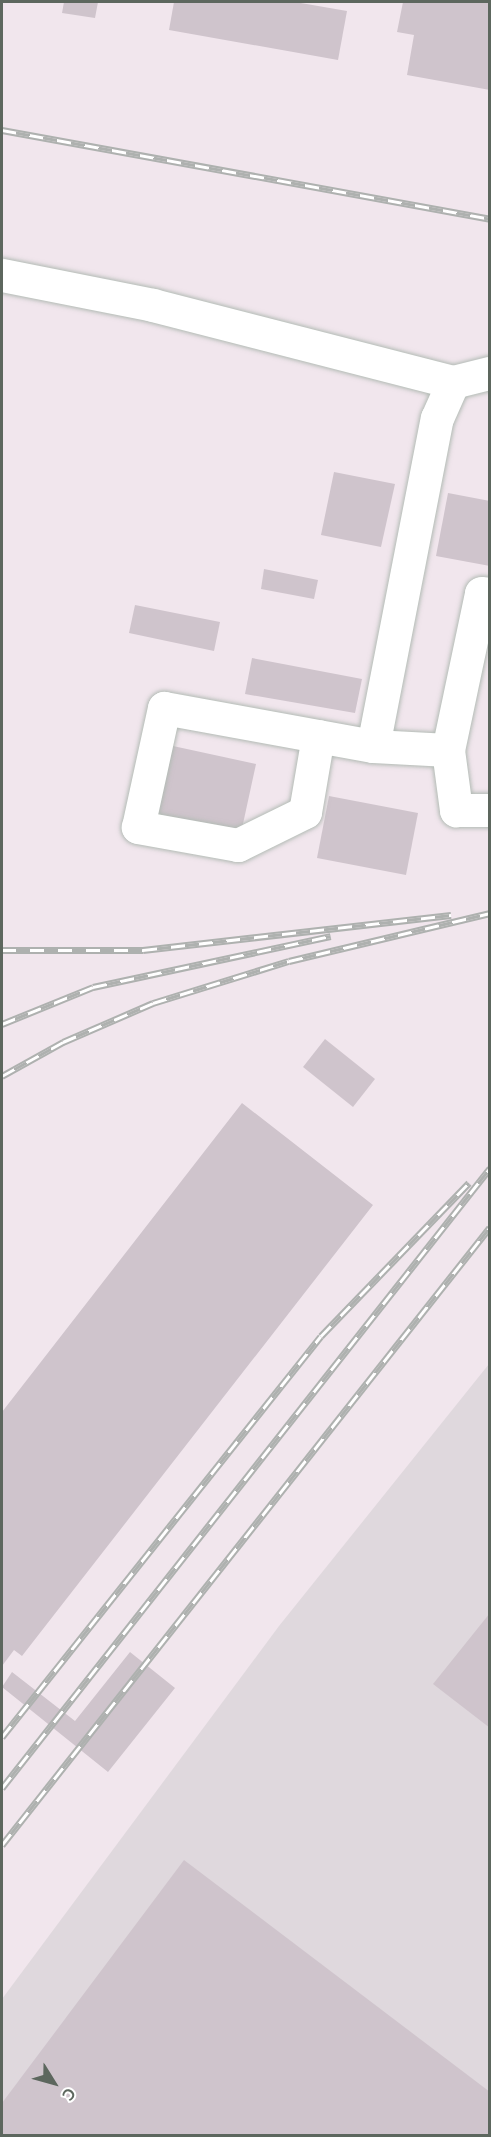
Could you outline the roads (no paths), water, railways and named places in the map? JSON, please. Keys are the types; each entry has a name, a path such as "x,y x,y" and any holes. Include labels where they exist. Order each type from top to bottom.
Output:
{"lane":[{"path":"2,275 256,329 453,382 489,374"},
{"path":"374,746 432,440 453,382"},
{"path":"489,594 481,593 478,669 448,750 456,810 489,810"},
{"path":"318,736 305,812 238,844 138,827 164,708 374,746 448,750"}],"railway":[{"path":"2,130 490,219"},
{"path":"2,1076 63,1042 153,1003 289,961 490,913"},
{"path":"2,950 143,950 451,915"},
{"path":"2,1024 93,987 331,936"},
{"path":"2,1788 490,1168"},
{"path":"2,1737 321,1336 469,1183"},
{"path":"2,1845 490,1227"}]}
